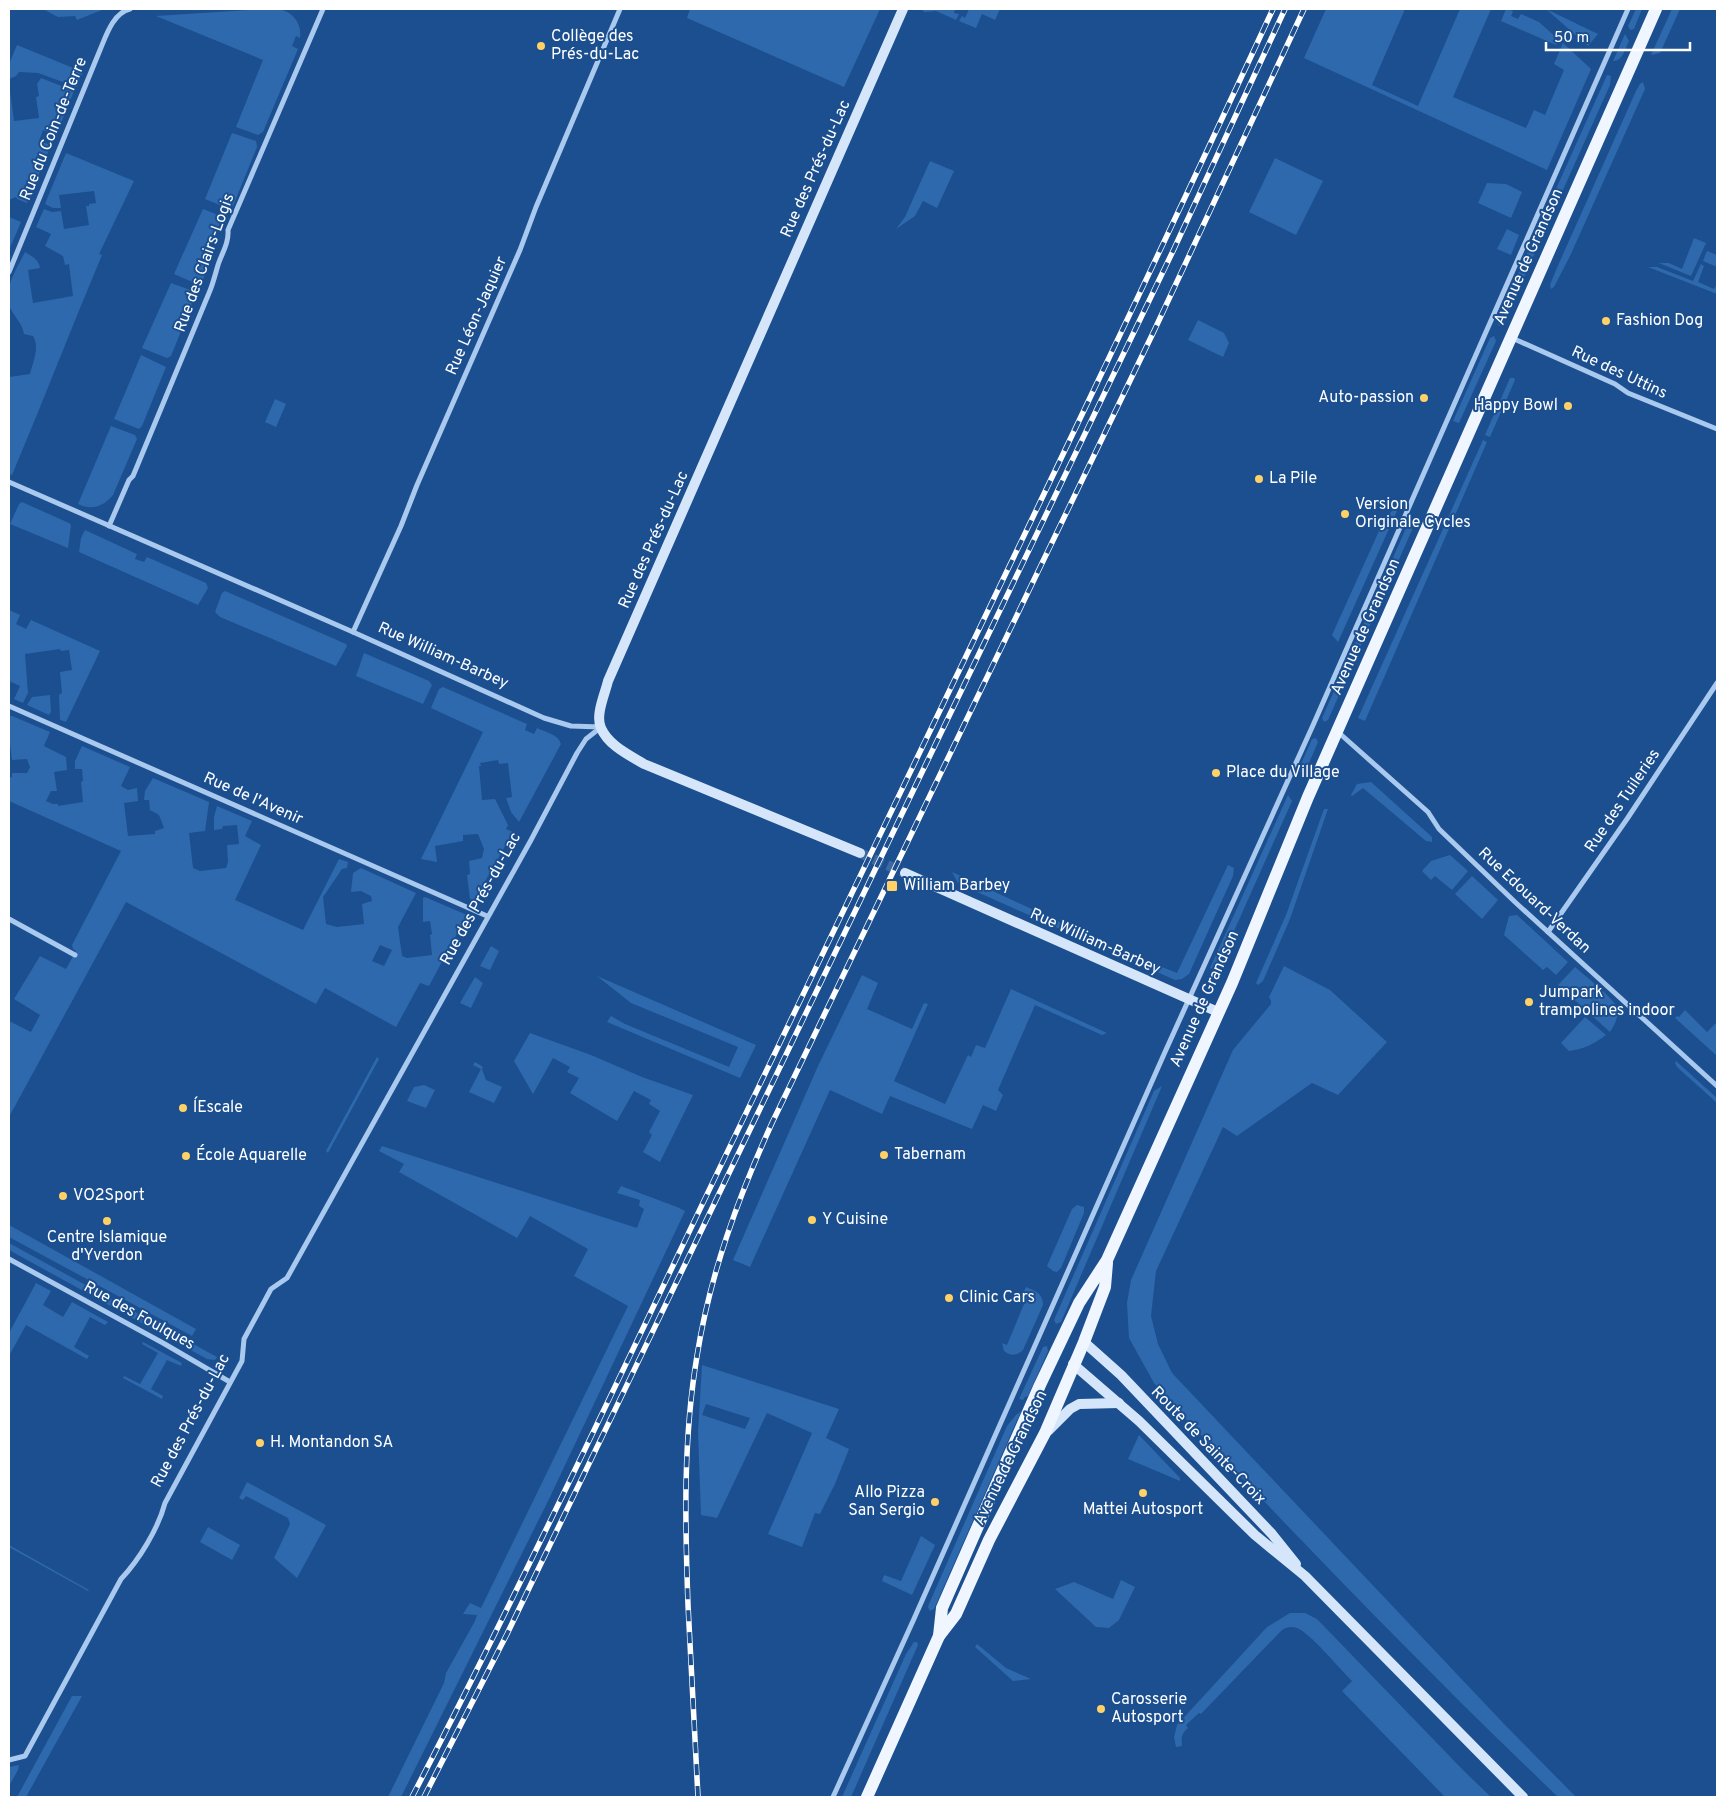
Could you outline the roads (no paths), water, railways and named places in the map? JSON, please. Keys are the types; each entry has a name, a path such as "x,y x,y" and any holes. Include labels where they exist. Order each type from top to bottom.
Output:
{"main road":[{"name":"Avenue de Grandson","path":"939,1636 942,1608 1059,1343 1079,1303 1107,1260 1232,983 1308,797 1656,9"},
{"name":"Avenue de Grandson","path":"867,1797 939,1636 956,1614 989,1540 1045,1433 1105,1287 1107,1260"},
{"path":"1059,1343 1084,1342"},
{"path":"1059,1343 1073,1364"}],"street":[{"name":"Rue du Coin-de-Terre","path":"9,272 112,24 120,15 130,9"},
{"name":"Rue des Clairs-Logis","path":"109,526 129,480 133,476 206,302 228,239 228,230 323,9"},
{"name":"Rue Léon-Jaquier","path":"352,632 397,535 520,250 536,207 620,9"},
{"name":"Rue des Prés-du-Lac","path":"9,1760 25,1756 122,1579 133,1567 161,1517 165,1503 242,1361 244,1339 271,1290 287,1278 577,753 586,739 601,728 600,713 608,681 903,9"},
{"path":"833,1797 1314,723 1628,9"},
{"name":"Rue des Uttins","path":"1512,338 1615,384 1628,392 1717,429"},
{"name":"Rue William-Barbey","path":"9,482 544,718 571,726 601,728"},
{"name":"Rue des Tuileries","path":"1548,932 1627,818 1717,682"},
{"name":"Rue de l'Avenir","path":"9,706 488,916"},
{"path":"601,728 618,747 644,764 860,853"},
{"name":"Rue Edouard-Verdan","path":"1338,732 1428,812 1439,829 1548,932 1717,1086"},
{"name":"Rue William-Barbey","path":"904,873 1218,1012"},
{"path":"9,919 74,955"},
{"name":"Rue des Foulques","path":"9,1259 230,1382"},
{"name":"Route de Sainte-Croix","path":"1084,1342 1120,1375 1279,1541 1305,1576"},
{"name":"Route de Sainte-Croix","path":"1073,1364 1119,1403 1255,1535 1305,1576 1523,1797"},
{"path":"1045,1433 1079,1404 1119,1403"}],"tunnel":[{"path":"860,853 905,873"}],"railway":[{"path":"412,1797 596,1426 1088,401 1273,9"},
{"path":"424,1797 507,1634 1173,251 1285,9"},
{"path":"698,1797 687,1574 687,1449 692,1387 697,1356 717,1266 737,1208 772,1123 1154,331 1304,9"}],"place":[{"name":"Collège des Prés-du-Lac","path":"541,46"},
{"name":"Fashion Dog","path":"1606,321"},
{"name":"Auto-passion","path":"1424,398"},
{"name":"Happy Bowl","path":"1568,406"},
{"name":"La Pile","path":"1259,479"},
{"name":"Version Originale Cycles","path":"1345,514"},
{"name":"Place du Village","path":"1216,773"},
{"name":"William Barbey","path":"892,886"},
{"name":"Jumpark trampolines indoor","path":"1529,1002"},
{"name":"l´Escale","path":"183,1108"},
{"name":"Tabernam","path":"884,1155"},
{"name":"École Aquarelle","path":"186,1156"},
{"name":"VO2Sport","path":"63,1196"},
{"name":"Y Cuisine","path":"812,1220"},
{"name":"Centre Islamique d'Yverdon","path":"107,1221"},
{"name":"Clinic Cars","path":"949,1298"},
{"name":"H. Montandon SA","path":"260,1443"},
{"name":"Mattei Autosport","path":"1143,1493"},
{"name":"Allo Pizza San Sergio","path":"935,1502"},
{"name":"Carosserie Autosport","path":"1101,1709"}]}
